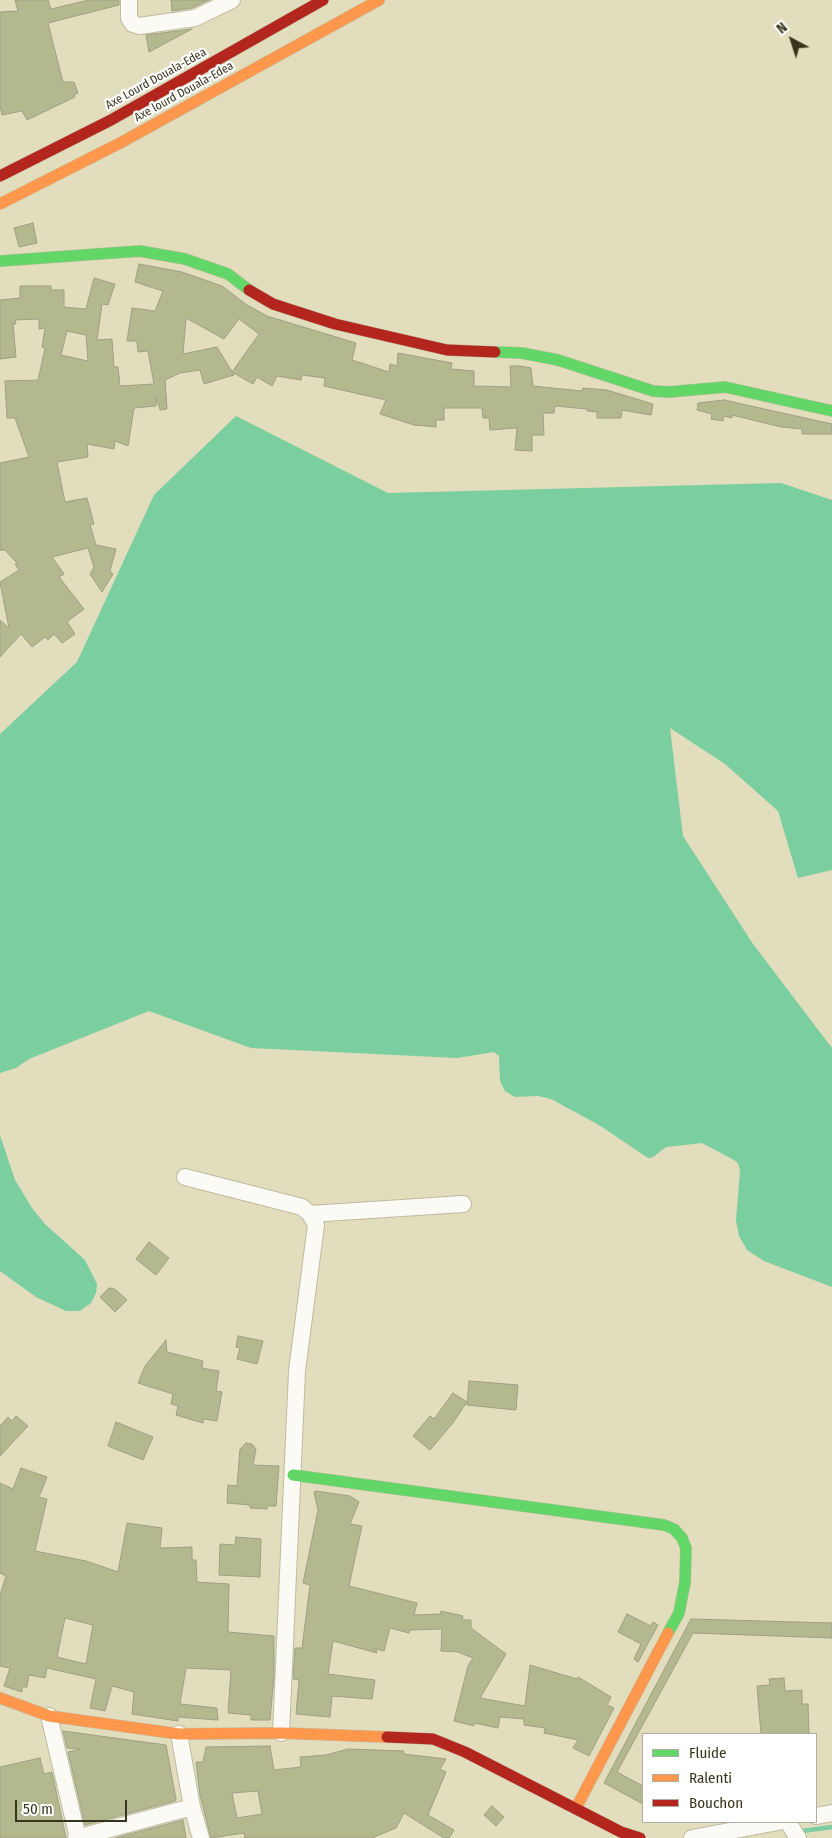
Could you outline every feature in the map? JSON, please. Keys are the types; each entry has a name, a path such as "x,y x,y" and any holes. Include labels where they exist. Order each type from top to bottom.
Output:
{"main road":[{"name":"Axe Lourd Douala-Edea","path":"0,176 111,120 323,0"},
{"name":"Axe lourd Douala-Edea","path":"0,204 130,137 379,0"},
{"path":"0,261 140,251 184,259 228,274 255,295 273,304 335,324 400,340 447,350 522,353 558,360 653,391 669,392 725,387 832,411"},
{"path":"293,1475 664,1525 674,1529 682,1538 686,1548 685,1574 679,1613 576,1808"},
{"path":"0,1698 49,1716 179,1734 281,1733 433,1739 465,1752 621,1832 640,1838"}],"street":[{"path":"129,0 129,18 133,24 139,26 195,18 232,0"},
{"path":"185,1177 302,1207 310,1214 316,1225 297,1371 281,1733"},
{"path":"310,1214 463,1204"},
{"path":"49,1716 77,1838 192,1807"},
{"path":"179,1734 192,1807 201,1838"},
{"path":"817,1816 832,1813"},
{"path":"692,1838 773,1823"},
{"path":"789,1823 798,1838"}],"shaded area":[{"path":"236,416 388,493 781,483 832,500 832,870 798,878 778,811 725,764 670,728 683,836 753,944 832,1048 832,1287 764,1261 747,1250 739,1236 736,1220 740,1171 738,1163 734,1160 702,1143 666,1147 653,1157 648,1158 599,1125 551,1099 538,1096 515,1097 505,1091 500,1081 499,1056 494,1052 457,1058 251,1048 149,1011 29,1059 16,1068 0,1073 0,734 77,662 154,495"},
{"path":"0,1135 15,1180 32,1208 45,1224 85,1260 97,1284 96,1293 91,1303 80,1311 66,1311 36,1297 0,1271"}],"building":[{"path":"15,0 48,0 51,9 89,0 119,0 119,5 48,23 63,82 74,82 78,93 74,95 75,97 27,120 22,111 2,115 0,106 0,12 18,11"},
{"path":"171,0 209,0 192,8 172,11"},
{"path":"192,29 149,52 146,35"},
{"path":"33,223 37,243 19,247 14,228"},
{"path":"139,264 182,272 222,286 247,305 267,316 356,343 352,360 389,372 390,364 397,366 398,353 452,363 451,369 474,371 474,386 511,387 510,366 520,366 531,368 533,386 582,391 583,388 607,390 653,404 651,415 622,410 621,418 597,418 597,412 587,411 587,409 555,406 554,413 543,413 544,435 532,435 532,451 515,450 517,428 490,430 489,418 483,418 482,408 444,408 444,420 436,420 436,427 414,425 380,414 386,400 324,386 325,378 302,375 301,380 277,376 272,386 257,377 253,384 232,372 234,375 204,384 200,370 180,373 165,380 167,409 160,410 157,398 156,406 134,408 128,446 115,441 114,449 87,444 88,457 57,462 65,502 87,498 94,524 90,525 96,545 116,549 110,571 113,574 102,592 90,574 94,567 88,548 52,557 64,574 59,577 84,609 67,622 75,634 62,643 54,634 48,640 45,637 32,647 21,634 0,657 0,620 9,628 0,582 19,570 15,564 17,563 5,550 0,550 0,463 29,457 15,418 7,418 5,381 38,380 45,348 42,347 45,328 39,329 39,319 15,320 16,324 13,324 16,357 0,359 0,300 20,298 20,286 51,286 51,290 64,290 64,307 86,309 94,278 115,284 108,305 102,304 97,340 112,339 114,367 118,367 120,386 154,384 148,351 138,352 137,341 127,341 132,308 155,311 163,291 135,282","holes":["186,318 224,339 239,319 259,334 232,372 217,347 183,354","67,331 86,335 88,361 61,355"]},
{"path":"724,400 832,424 832,434 802,434 802,429 781,427 732,415 732,418 724,416 723,421 711,419 712,414 697,410 698,403"},
{"path":"149,1242 169,1258 156,1275 136,1259"},
{"path":"109,1288 115,1289 127,1300 115,1312 100,1297"},
{"path":"238,1336 263,1341 257,1364 237,1359 240,1348 236,1347"},
{"path":"166,1340 167,1352 203,1361 202,1368 219,1371 216,1391 222,1392 217,1421 203,1419 203,1423 176,1415 178,1406 171,1404 173,1394 138,1383 145,1366"},
{"path":"469,1381 518,1385 516,1410 467,1405"},
{"path":"453,1393 467,1402 452,1424 430,1450 413,1436 430,1416 434,1419"},
{"path":"16,1416 28,1426 0,1456 0,1426 8,1417 12,1421"},
{"path":"116,1422 153,1437 143,1460 108,1446"},
{"path":"246,1443 252,1444 256,1449 253,1465 279,1466 276,1506 267,1506 267,1509 250,1508 250,1505 227,1503 228,1485 237,1486 240,1449"},
{"path":"21,1468 47,1477 39,1497 47,1499 35,1551 86,1561 118,1572 127,1523 162,1528 160,1548 192,1547 192,1560 196,1560 197,1582 229,1584 228,1632 274,1636 274,1676 270,1720 251,1720 251,1715 228,1713 231,1670 186,1668 180,1704 217,1708 218,1720 178,1717 178,1721 132,1714 134,1692 112,1686 105,1711 90,1708 96,1679 47,1668 45,1678 29,1675 27,1687 22,1687 22,1692 4,1686 10,1668 0,1666 0,1595 6,1576 0,1573 0,1483 13,1489","holes":["65,1618 93,1625 86,1664 57,1657"]},
{"path":"314,1492 350,1496 359,1502 350,1524 362,1526 349,1586 417,1603 414,1615 440,1614 441,1611 463,1616 462,1620 471,1620 471,1628 506,1654 480,1698 525,1706 530,1665 577,1679 578,1677 611,1697 607,1705 614,1708 589,1756 573,1748 578,1740 544,1733 545,1728 524,1725 524,1719 500,1717 498,1728 474,1723 474,1726 454,1721 468,1666 473,1658 458,1652 441,1651 442,1629 410,1630 409,1633 390,1628 384,1651 376,1649 377,1653 333,1641 328,1674 375,1680 372,1699 332,1696 330,1717 296,1714 299,1680 293,1679 295,1648 302,1648 310,1585 303,1583 318,1510"},
{"path":"236,1537 261,1539 260,1577 219,1575 220,1544 235,1545"},
{"path":"627,1614 651,1626 653,1622 658,1625 638,1662 634,1659 641,1644 618,1632"},
{"path":"691,1619 832,1623 832,1638 693,1633 617,1772 642,1785 642,1803 604,1783"},
{"path":"784,1678 785,1691 802,1690 802,1704 808,1704 809,1733 761,1733 757,1686 770,1685 769,1679"},
{"path":"63,1731 166,1745 175,1801 85,1825 68,1752 80,1749 67,1748"},
{"path":"270,1746 274,1770 301,1767 300,1757 326,1755 348,1749 404,1751 404,1754 446,1759 440,1769 446,1772 428,1815 454,1830 449,1838 444,1838 404,1813 396,1828 372,1838 245,1838 244,1833 211,1838 200,1795 196,1762 203,1762 206,1747","holes":["258,1791 262,1814 237,1818 232,1793"]},
{"path":"40,1758 44,1774 52,1772 66,1838 0,1838 0,1767"},
{"path":"492,1806 504,1817 496,1826 484,1815"},
{"path":"183,1820 186,1838 115,1838"}],"waterway":[{"path":"802,1831 832,1827"}],"traffic: fast":[{"path":"0,261 140,251 185,259 228,274 249,290"},
{"path":"495,352 522,353 558,360 653,391 669,392 725,387 832,411"},
{"path":"293,1475 664,1525 674,1529 682,1538 686,1548 685,1582 679,1613 668,1633"}],"traffic: slow":[{"path":"0,204 122,142 379,0"},
{"path":"576,1808 668,1633"},
{"path":"0,1698 49,1716 179,1734 281,1733 387,1737"}],"traffic: jam":[{"path":"0,176 111,120 323,0"},
{"path":"249,290 273,304 335,324 447,350 495,352"},
{"path":"387,1737 433,1739 465,1752 621,1832 640,1838"}]}
